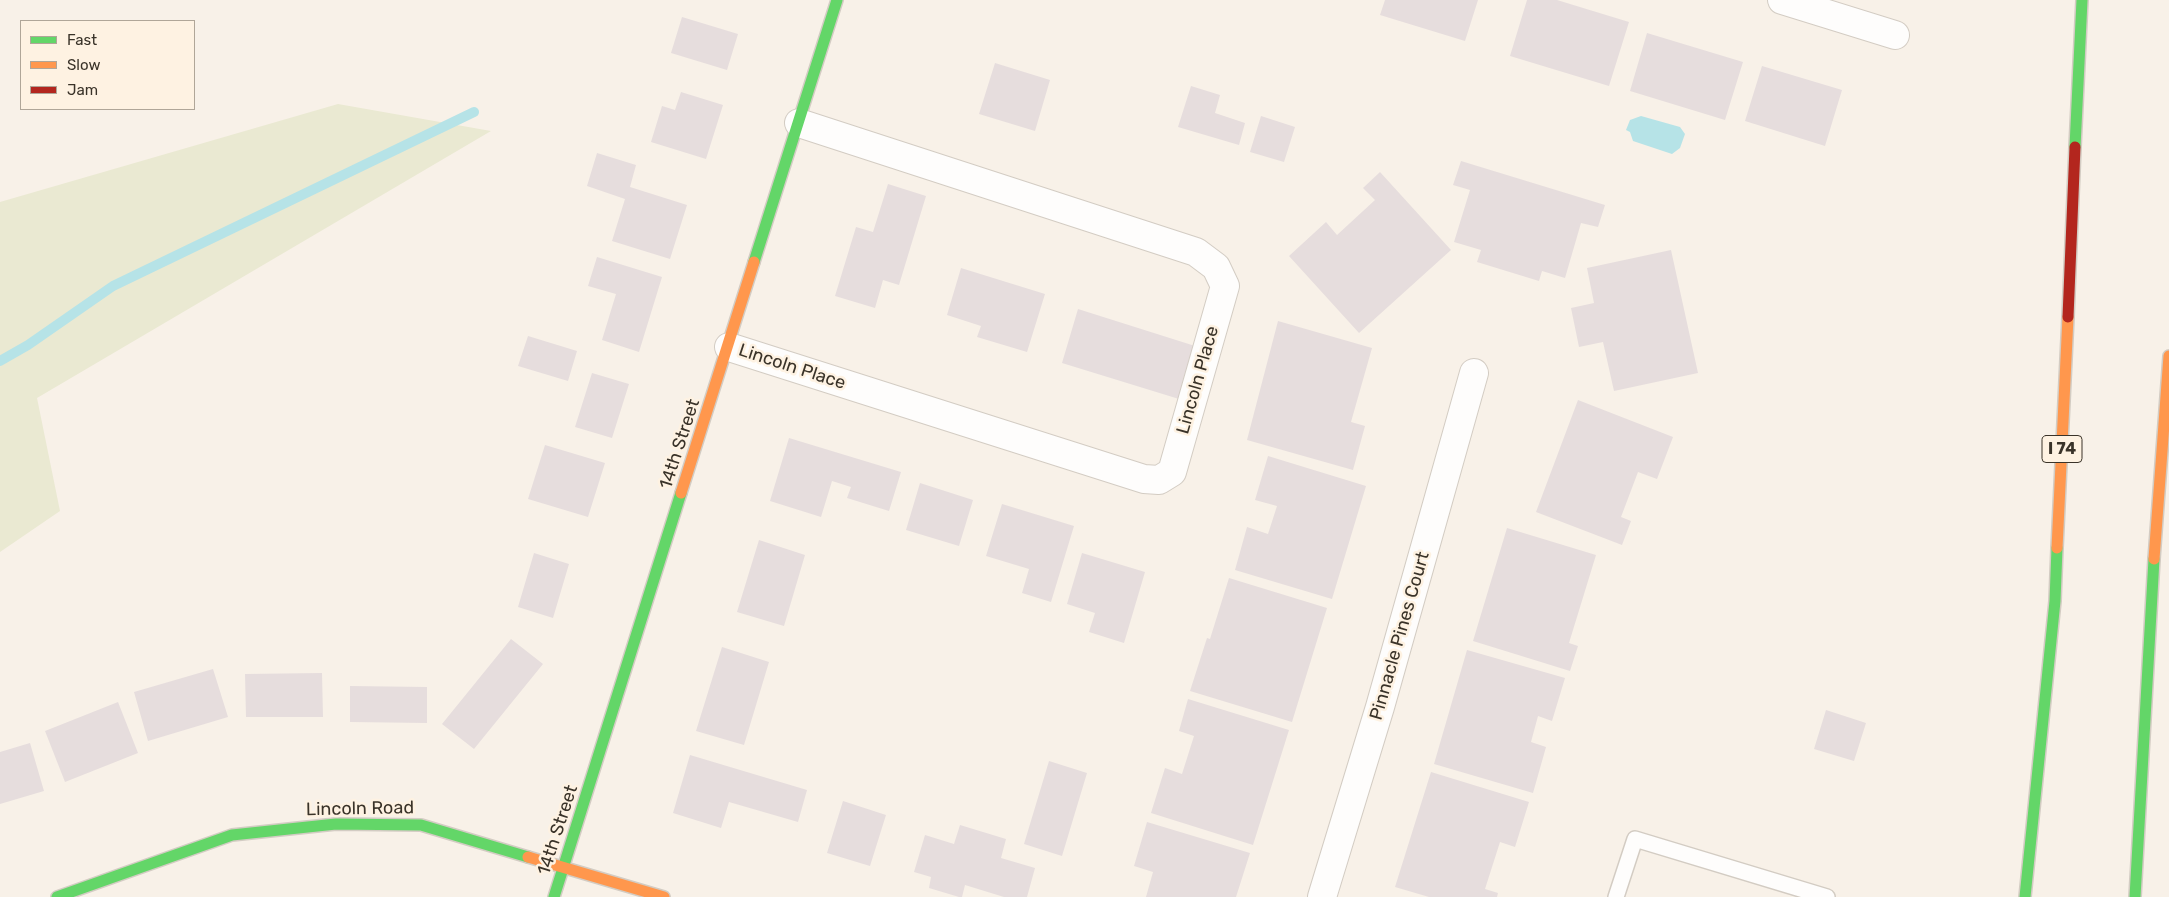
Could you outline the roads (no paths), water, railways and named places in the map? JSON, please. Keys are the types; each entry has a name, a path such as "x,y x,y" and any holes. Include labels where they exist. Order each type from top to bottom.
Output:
{"main road":[{"name":"14th Street","path":"554,897 837,0"},
{"name":"I 74","path":"2025,897 2055,601 2082,0"},
{"path":"2135,897 2157,496 2169,356"},
{"name":"Lincoln Road","path":"57,897 232,835 336,824 421,825 565,866 664,897"}],"street":[{"path":"1782,0 1895,35"},
{"name":"Lincoln Place","path":"729,347 1144,480 1160,480 1172,472 1225,286 1216,267 1196,252 799,123"},
{"name":"Pinnacle Pines Court","path":"1322,897 1380,707 1474,373"}],"lane":[{"path":"1616,897 1635,839 1827,897"}],"water":[{"path":"1641,116 1680,127 1685,134 1680,148 1672,154 1633,141 1630,132 1626,130 1630,120"}],"waterway":[{"path":"0,361 28,345 113,286 474,112"}]}
